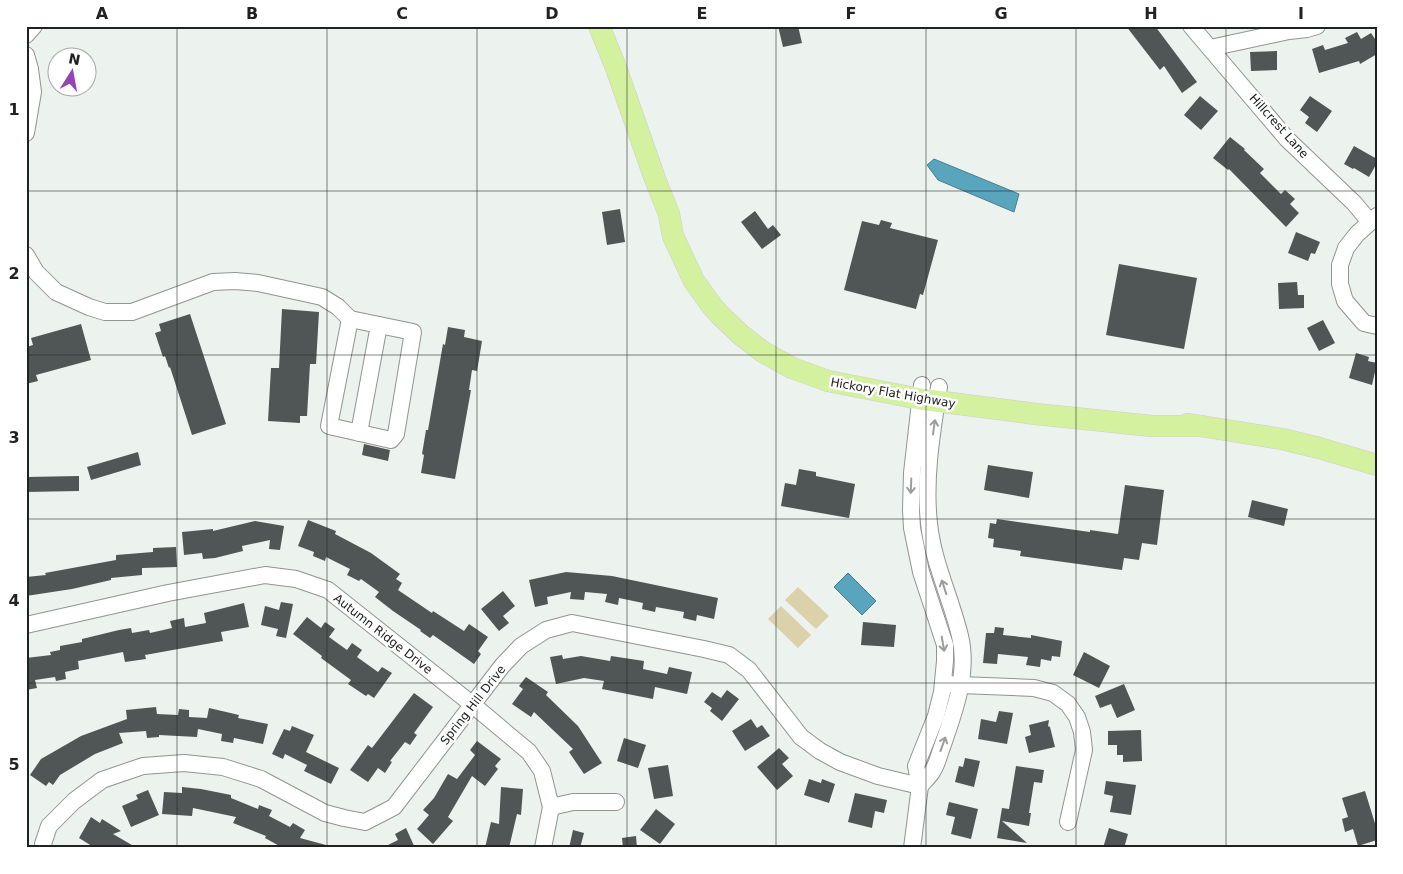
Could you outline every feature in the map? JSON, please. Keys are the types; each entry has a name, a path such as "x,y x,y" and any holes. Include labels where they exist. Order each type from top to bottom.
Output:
{"main road":[{"name":"Hickory Flat Highway","path":"599,26 669,214 684,232 702,268 717,290 741,318 765,338 793,354 829,367 930,393 1112,410 1282,439 1377,465"}],"street":[{"path":"26,35 34,26"},
{"name":"Hillcrest Lane","path":"1192,26 1287,139 1354,203 1374,219"},
{"path":"1210,48 1317,26"},
{"path":"26,55 34,92 26,133"},
{"path":"1374,219 1357,234 1346,248 1340,265 1340,284 1345,301 1364,323 1377,326"},
{"path":"26,255 36,272 56,292 105,312 132,312 213,282 235,280 322,297 338,307 350,320 413,332 396,434 391,440 329,426 350,320"},
{"path":"359,433 379,325"},
{"path":"912,848 920,786 916,766 936,716 942,692 945,644 922,572 912,528 912,473 930,393"},
{"path":"920,786 932,772 949,726 960,685 962,655 960,637 932,544 927,505 930,393"},
{"name":"Autumn Ridge Drive","path":"26,625 168,593 265,575 296,579 328,590 529,752 542,771 551,807 543,848"},
{"name":"Spring Hill Drive","path":"44,848 43,844 49,826 74,801 102,780 143,766 184,763 223,767 260,778 325,813 365,822 394,807 502,666 522,646 546,630 572,623 729,655 749,670 801,737 820,751 840,762 878,776 920,786"},
{"path":"943,683 1034,688 1053,693 1068,704 1077,717 1082,732 1084,750 1068,822"},
{"path":"551,807 573,802 616,802"}],"shaded area":[{"path":"798,587 829,616 816,629 785,600"},
{"path":"781,606 811,635 798,648 768,619"}],"water":[{"path":"934,159 1019,194 1014,212 938,180 927,165"},
{"path":"848,573 876,601 862,615 834,587"}],"building":[{"path":"778,26 798,26 802,43 783,47"},
{"path":"1126,26 1155,26 1197,82 1182,93 1164,66 1160,70"},
{"path":"1357,32 1361,39 1371,33 1377,42 1377,54 1360,64 1359,61 1319,73 1312,49 1323,45 1325,50 1348,43 1345,38"},
{"path":"1277,51 1277,70 1251,71 1250,52"},
{"path":"1200,96 1218,111 1201,130 1184,115"},
{"path":"1310,96 1332,111 1317,132 1305,123 1309,117 1300,110"},
{"path":"1230,137 1245,149 1264,169 1260,173 1281,194 1285,190 1295,199 1290,204 1299,213 1286,227 1229,169 1213,158"},
{"path":"1354,146 1377,159 1377,163 1369,177 1344,164"},
{"path":"620,209 625,242 607,245 602,212"},
{"path":"755,211 768,229 773,225 781,235 762,249 741,222"},
{"path":"881,220 892,223 890,228 938,240 923,295 920,294 916,309 844,290 862,221 879,225"},
{"path":"1296,232 1320,242 1315,254 1311,253 1308,261 1288,253"},
{"path":"1119,264 1197,278 1184,349 1106,335"},
{"path":"1297,282 1298,295 1304,295 1304,308 1279,309 1278,283"},
{"path":"282,309 319,312 316,364 310,364 307,416 300,416 300,423 268,421 271,368 279,368"},
{"path":"190,314 226,424 192,435 170,367 165,356 163,357 155,333 161,331 159,324"},
{"path":"1323,320 1335,343 1319,351 1307,328"},
{"path":"81,324 91,360 36,375 38,381 26,384 26,347 33,345 31,338"},
{"path":"448,327 465,330 464,337 482,341 477,371 472,370 469,390 471,390 455,479 421,473 426,430 428,430 443,344 445,345"},
{"path":"1356,353 1369,357 1368,361 1377,363 1372,385 1349,378"},
{"path":"364,444 390,450 388,461 362,455"},
{"path":"138,452 141,465 91,480 87,467"},
{"path":"988,465 1033,472 1029,498 984,490"},
{"path":"799,469 816,472 816,476 855,484 849,518 781,506 785,483 796,485"},
{"path":"79,476 79,491 26,492 26,477"},
{"path":"1125,485 1164,490 1157,545 1142,543 1139,560 1124,558 1122,570 1020,556 1021,551 993,547 994,539 988,538 990,523 996,524 997,519 1118,534"},
{"path":"1252,500 1288,509 1284,526 1248,517"},
{"path":"308,520 336,531 335,534 371,553 400,574 396,579 402,583 398,590 432,613 433,611 464,631 469,624 488,637 478,651 481,654 474,664 433,635 430,638 393,611 375,597 379,592 361,579 359,581 347,575 350,569 326,557 325,561 313,556 314,552 298,546"},
{"path":"255,521 284,526 280,550 269,549 270,540 242,546 243,551 215,558 203,559 202,553 184,555 182,532 213,529 213,531"},
{"path":"176,547 177,567 142,568 142,575 111,578 111,580 72,589 26,596 26,577 46,575 45,573 116,560 116,555 153,552 153,548"},
{"path":"566,572 612,576 718,598 714,619 697,615 696,621 683,618 684,612 656,607 655,612 642,609 643,603 619,598 618,605 605,602 607,594 585,592 584,600 570,599 571,592 547,597 548,604 535,607 529,580"},
{"path":"503,591 515,606 503,616 509,623 499,631 481,609"},
{"path":"281,602 293,604 286,638 276,636 278,629 261,625 265,606 279,610"},
{"path":"244,603 249,627 221,632 223,641 145,655 146,659 125,662 123,652 78,661 79,669 65,672 66,679 56,681 55,677 35,680 37,688 26,690 26,658 51,655 50,652 60,650 60,646 82,642 82,639 119,630 131,628 132,633 149,630 150,633 172,628 170,621 184,618 185,627 206,623 204,613"},
{"path":"307,617 321,628 325,622 335,629 329,637 347,650 352,643 362,650 357,657 378,672 382,667 392,673 374,698 368,694 366,696 348,684 351,680 293,634"},
{"path":"863,622 896,625 894,647 861,645"},
{"path":"995,627 1004,628 1003,635 1031,638 1031,635 1062,641 1060,657 1052,656 1051,661 1041,659 1040,667 1026,665 1028,657 998,654 997,664 983,663 986,633 994,633"},
{"path":"1084,652 1110,666 1099,688 1073,675"},
{"path":"562,655 563,659 581,656 610,661 611,656 644,661 643,669 667,674 669,667 692,672 687,694 655,687 653,699 602,689 604,681 584,678 556,684 550,657"},
{"path":"526,677 548,692 546,695 578,726 602,763 584,774 569,752 573,749 534,712 531,717 512,704 523,689 519,686"},
{"path":"1124,684 1135,710 1117,718 1111,704 1100,708 1095,696"},
{"path":"727,690 739,699 722,721 710,711 712,708 704,702 712,692 721,698"},
{"path":"414,693 433,707 414,733 417,735 410,745 405,742 390,761 392,762 385,773 378,768 368,782 350,770 368,745 372,748"},
{"path":"156,707 157,714 178,715 179,709 189,710 189,717 207,718 209,708 239,715 238,718 268,724 263,744 234,738 233,743 221,741 222,734 198,729 197,737 159,735 159,737 147,738 146,731 119,733 123,743 95,754 60,775 53,785 49,782 46,786 30,775 41,759 81,736 127,719 126,710"},
{"path":"999,711 1013,713 1007,744 978,739 981,719 996,722"},
{"path":"751,719 757,728 762,725 770,736 745,751 732,731"},
{"path":"1049,720 1048,726 1050,727 1055,747 1029,753 1025,737 1031,735 1029,725"},
{"path":"292,726 314,735 306,752 339,768 331,784 304,771 307,765 285,754 283,759 272,754 284,729 290,731"},
{"path":"1141,730 1142,761 1123,762 1123,755 1117,755 1117,745 1108,745 1108,731"},
{"path":"624,738 646,745 638,768 617,761"},
{"path":"477,741 501,759 495,766 498,769 485,786 472,776 448,817 453,821 433,844 417,829 429,815 423,810 434,798 448,774 457,779 475,755 470,750"},
{"path":"779,748 789,758 782,764 793,776 777,790 757,767"},
{"path":"965,758 980,761 974,787 955,782 959,766 963,767"},
{"path":"668,765 673,796 654,799 648,768"},
{"path":"1016,766 1044,770 1042,783 1034,782 1029,826 1002,821 1027,843 997,838 1002,808 1009,809"},
{"path":"809,779 821,783 822,779 835,784 829,803 804,795"},
{"path":"1106,781 1136,785 1131,815 1110,812 1113,796 1104,794"},
{"path":"182,787 231,795 231,798 258,809 259,805 272,810 269,816 290,827 293,823 305,830 300,838 326,845 326,848 283,848 265,838 266,836 233,823 236,817 193,808 192,816 162,814 164,792 182,793"},
{"path":"501,787 523,789 521,815 517,814 509,848 485,848 491,822 499,824"},
{"path":"148,790 159,815 131,827 122,806 138,799 136,795"},
{"path":"1365,791 1377,830 1377,840 1358,846 1353,829 1345,832 1342,819 1348,817 1342,798"},
{"path":"855,793 887,800 884,813 875,811 872,828 848,822"},
{"path":"949,802 978,809 971,839 951,834 955,817 946,815"},
{"path":"656,809 675,824 660,844 640,830"},
{"path":"91,817 100,823 102,819 121,831 113,834 137,848 95,848 79,838"},
{"path":"406,828 415,848 382,848 398,840 395,834"},
{"path":"1109,828 1128,834 1124,848 1103,848"},
{"path":"573,830 584,833 580,848 569,848"},
{"path":"636,836 637,848 623,848 622,838"}]}
